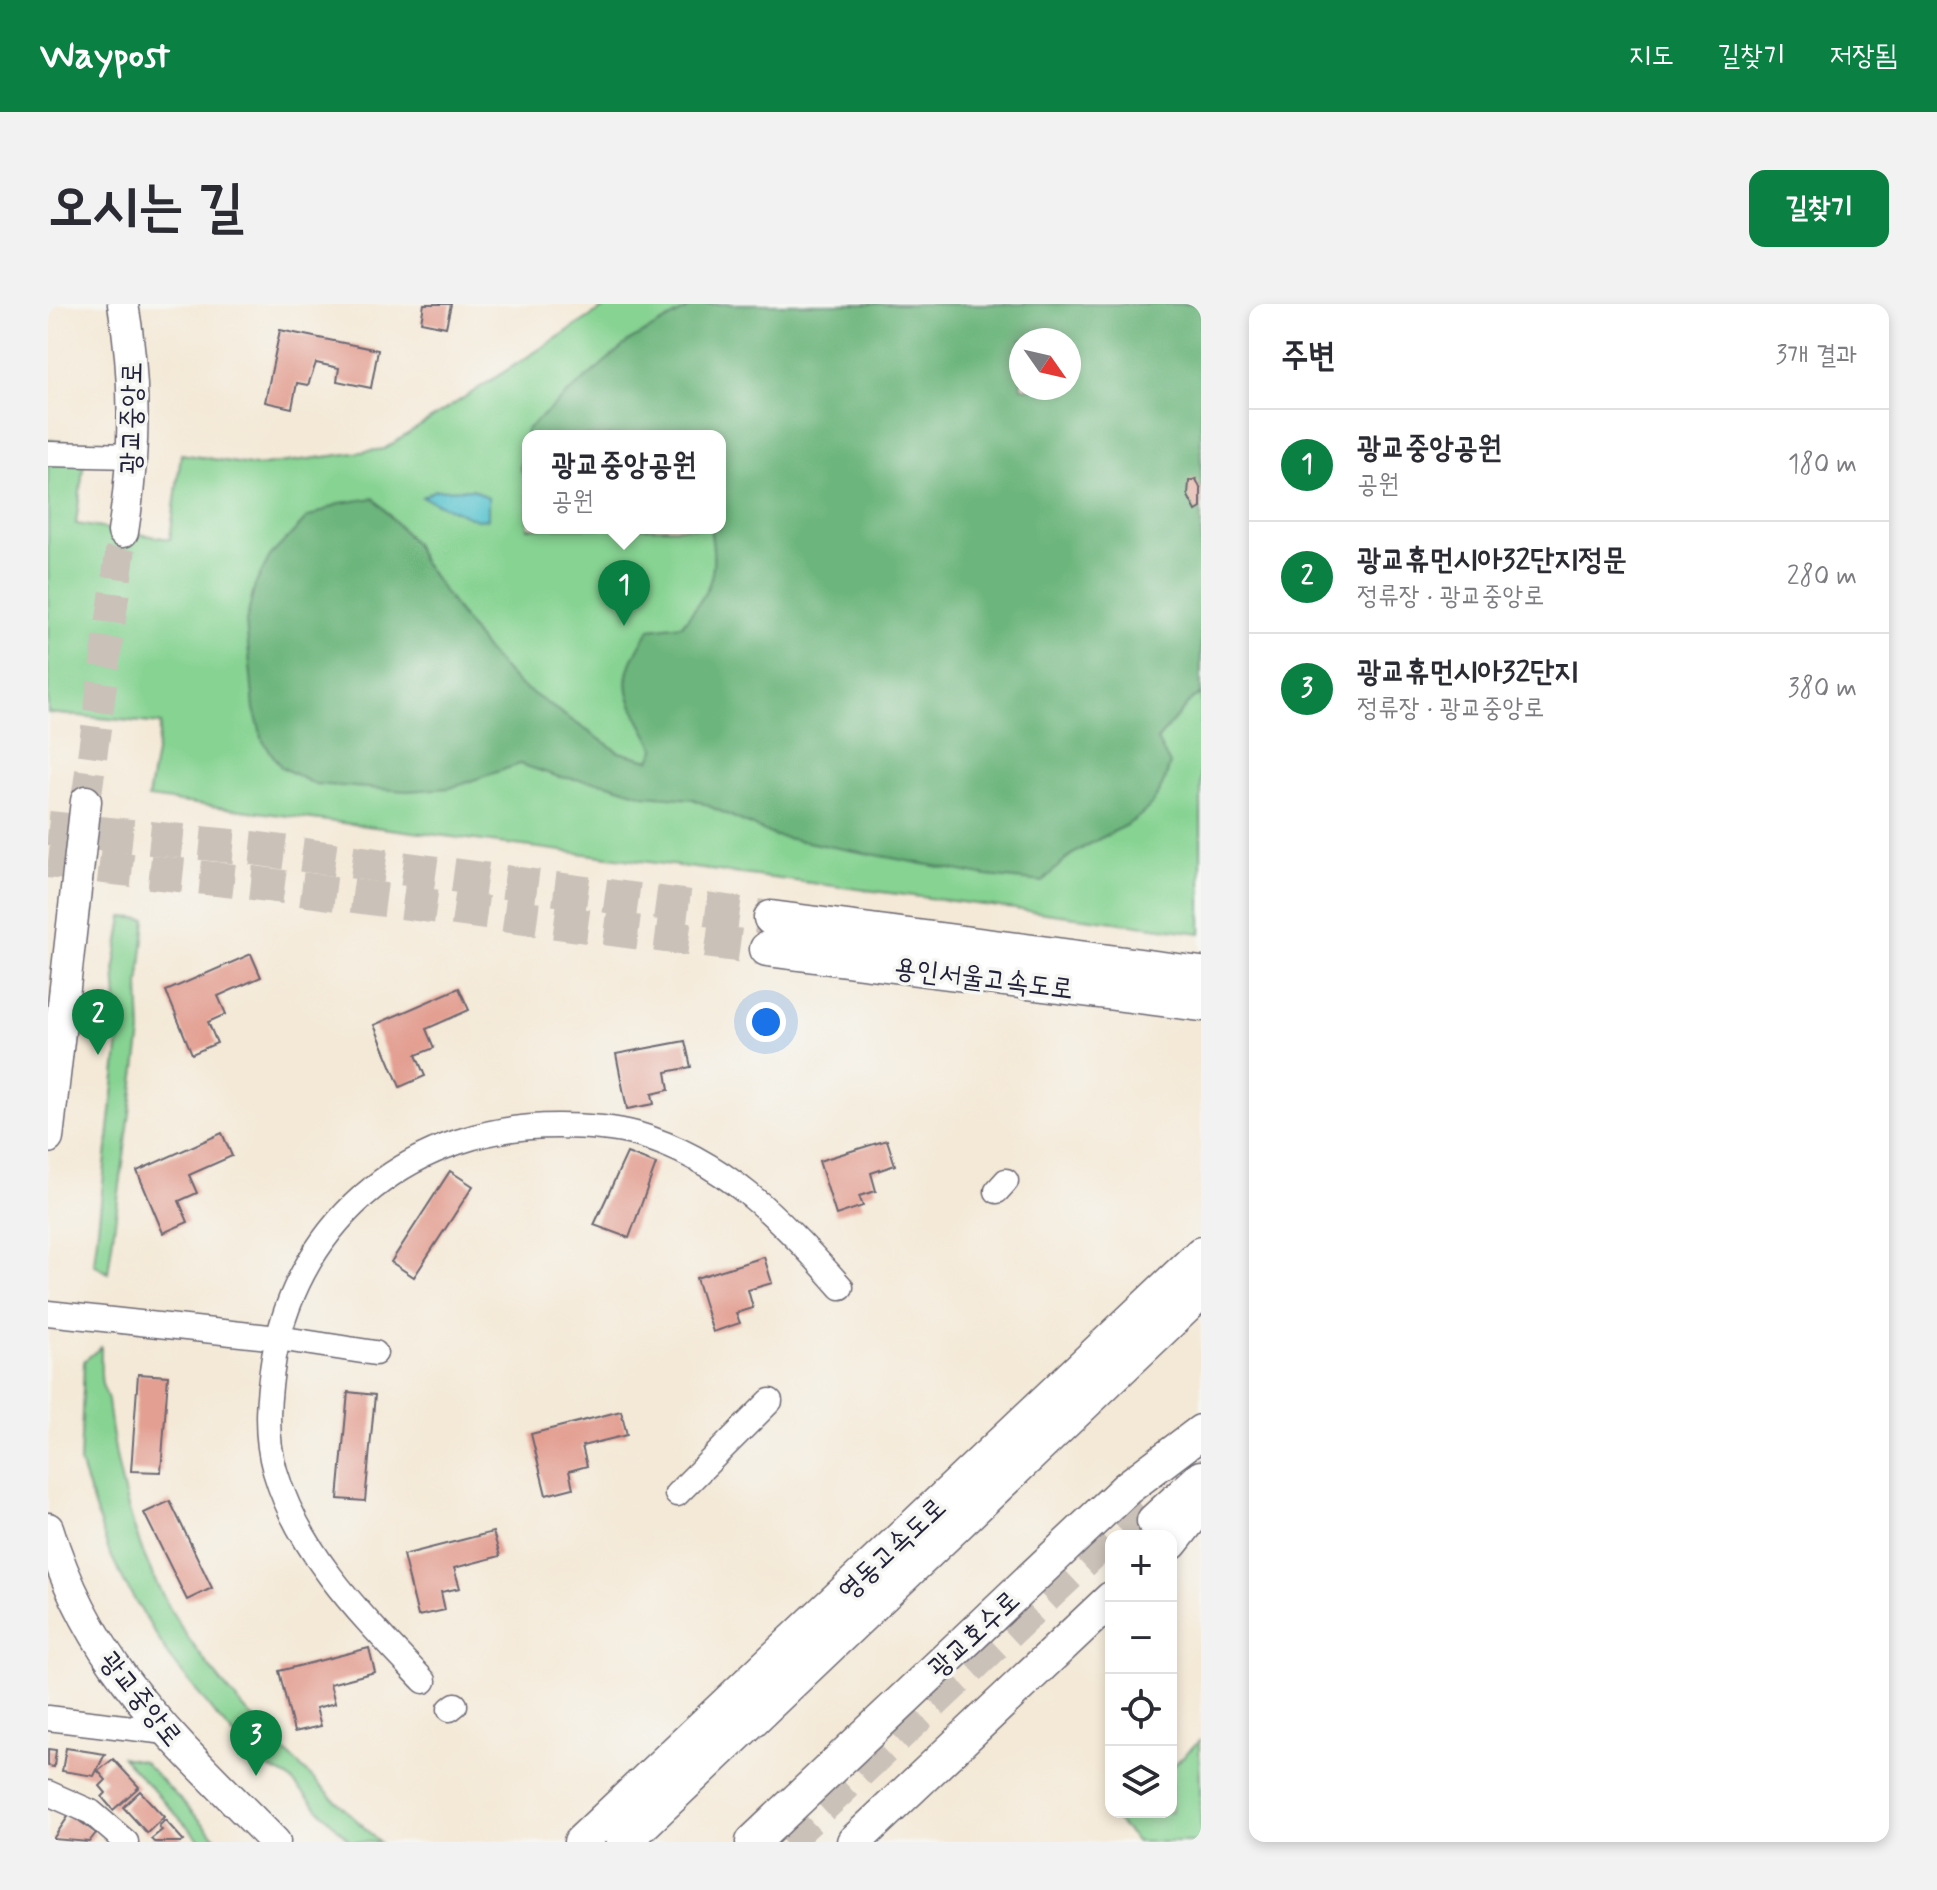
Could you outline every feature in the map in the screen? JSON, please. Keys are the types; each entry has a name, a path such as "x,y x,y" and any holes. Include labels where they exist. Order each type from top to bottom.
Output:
{"highway":[{"name":"용인서울고속도로","path":"1201,974 769,934 1201,1004"},
{"name":"영동고속도로","path":"581,1842 1201,1254"},
{"name":"영동고속도로","path":"624,1842 1201,1292"},
{"name":"광교호수로","path":"753,1842 1127,1488 1201,1432"},
{"path":"1155,1523 1201,1445"},
{"path":"1155,1523 1201,1478"},
{"path":"1155,1523 1201,1505"},
{"path":"854,1842 1108,1602"}],"main road":[{"name":"광교중앙로","path":"123,304 134,380 133,456 123,532"},
{"path":"48,1138 86,801"},
{"name":"광교중앙로","path":"48,1528 67,1583 107,1660 166,1732 275,1842"}],"street":[{"path":"48,454 133,456"},
{"path":"424,1681 344,1597 307,1542 273,1460 267,1410 278,1338 288,1299 327,1233 358,1201 424,1154 474,1134 505,1128 598,1126 637,1134 685,1153 731,1177 775,1216 841,1287"},
{"path":"48,1313 278,1338 375,1353"},
{"path":"677,1494 770,1401"},
{"path":"48,1718 166,1732"},
{"path":"48,1793 91,1812 126,1842"}],"green space":[{"path":"610,304 1201,304 1201,933 148,798 161,724 48,713 48,440 86,445 76,524 170,539 181,454 256,466 384,449"},
{"path":"696,304 1201,304 1201,694 1193,698 1157,740 1170,764 1154,801 1131,822 1070,856 1043,882 987,876 775,836 693,799 644,795 605,783 559,777 520,764 450,788 407,791 314,784 281,767 263,741 254,709 246,622 255,585 270,556 307,518 340,503 374,498 414,543 422,561 486,650 517,683 619,752 650,760 655,749 631,701 628,677 638,648 650,629 682,625 706,591 714,558 711,534 726,534 726,430 526,430 629,341"},
{"path":"123,917 146,919 139,985 141,1033 108,1273 94,1264 119,1040 115,966"},
{"path":"101,1347 102,1384 127,1503 143,1552 165,1600 209,1667 235,1698 291,1758 379,1842 351,1842 288,1777 262,1765 217,1717 168,1655 124,1582 108,1549 80,1463 84,1361"},
{"path":"1199,1741 1201,1842 1137,1842 1117,1821 1120,1818 1177,1818 1177,1762"},
{"path":"122,1757 143,1761 221,1842 202,1842"}],"water":[{"path":"473,489 488,497 488,519 477,520 422,497 435,490"}],"building":[{"path":"424,304 451,304 446,327 421,322"},
{"path":"280,330 378,350 371,388 337,381 339,368 316,363 308,385 297,383 292,408 265,402"},
{"path":"1196,479 1201,490 1201,508 1196,511 1188,496 1189,481"},
{"path":"251,954 261,977 218,996 226,1014 208,1022 217,1043 192,1054 166,991"},
{"path":"459,988 469,1010 426,1029 434,1048 416,1055 425,1076 400,1087 374,1025"},
{"path":"685,1041 691,1067 666,1072 669,1090 652,1094 654,1104 627,1109 616,1054"},
{"path":"222,1133 232,1156 189,1175 197,1193 179,1201 188,1222 163,1233 137,1171"},
{"path":"887,1140 895,1165 871,1173 876,1191 859,1196 863,1206 836,1215 819,1161"},
{"path":"627,1153 656,1164 629,1238 594,1225"},
{"path":"450,1171 473,1186 414,1277 391,1262"},
{"path":"764,1257 772,1283 748,1290 753,1308 736,1313 740,1323 713,1332 696,1278"},
{"path":"138,1374 168,1376 161,1472 131,1471"},
{"path":"348,1392 375,1395 365,1501 338,1499"},
{"path":"621,1411 627,1435 582,1446 587,1466 569,1471 573,1488 546,1495 531,1434"},
{"path":"170,1501 212,1588 187,1600 144,1513"},
{"path":"493,1532 500,1556 454,1568 460,1588 441,1592 445,1610 418,1616 403,1555"},
{"path":"369,1648 375,1672 330,1684 335,1703 316,1708 321,1726 294,1732 279,1671"},
{"path":"66,1748 105,1754 94,1776 62,1771"},
{"path":"48,1749 56,1750 54,1767 48,1766"},
{"path":"113,1759 139,1787 113,1810 102,1797 106,1793 100,1786 106,1780 98,1771"},
{"path":"140,1791 164,1817 147,1833 123,1807"},
{"path":"70,1814 96,1833 89,1842 53,1839"},
{"path":"165,1820 184,1841 154,1842 151,1839 162,1830 159,1826"}],"tunnel":[{"path":"86,801 123,532"},
{"path":"48,828 252,848 771,918"},
{"path":"48,861 253,883 767,949"},
{"path":"784,1842 1142,1506"}],"place":[{"name":"광교중앙공원","path":"624,626"},
{"name":"광교휴먼시아32단지정문","path":"98,1055"},
{"name":"광교휴먼시아32단지","path":"256,1776"}]}
